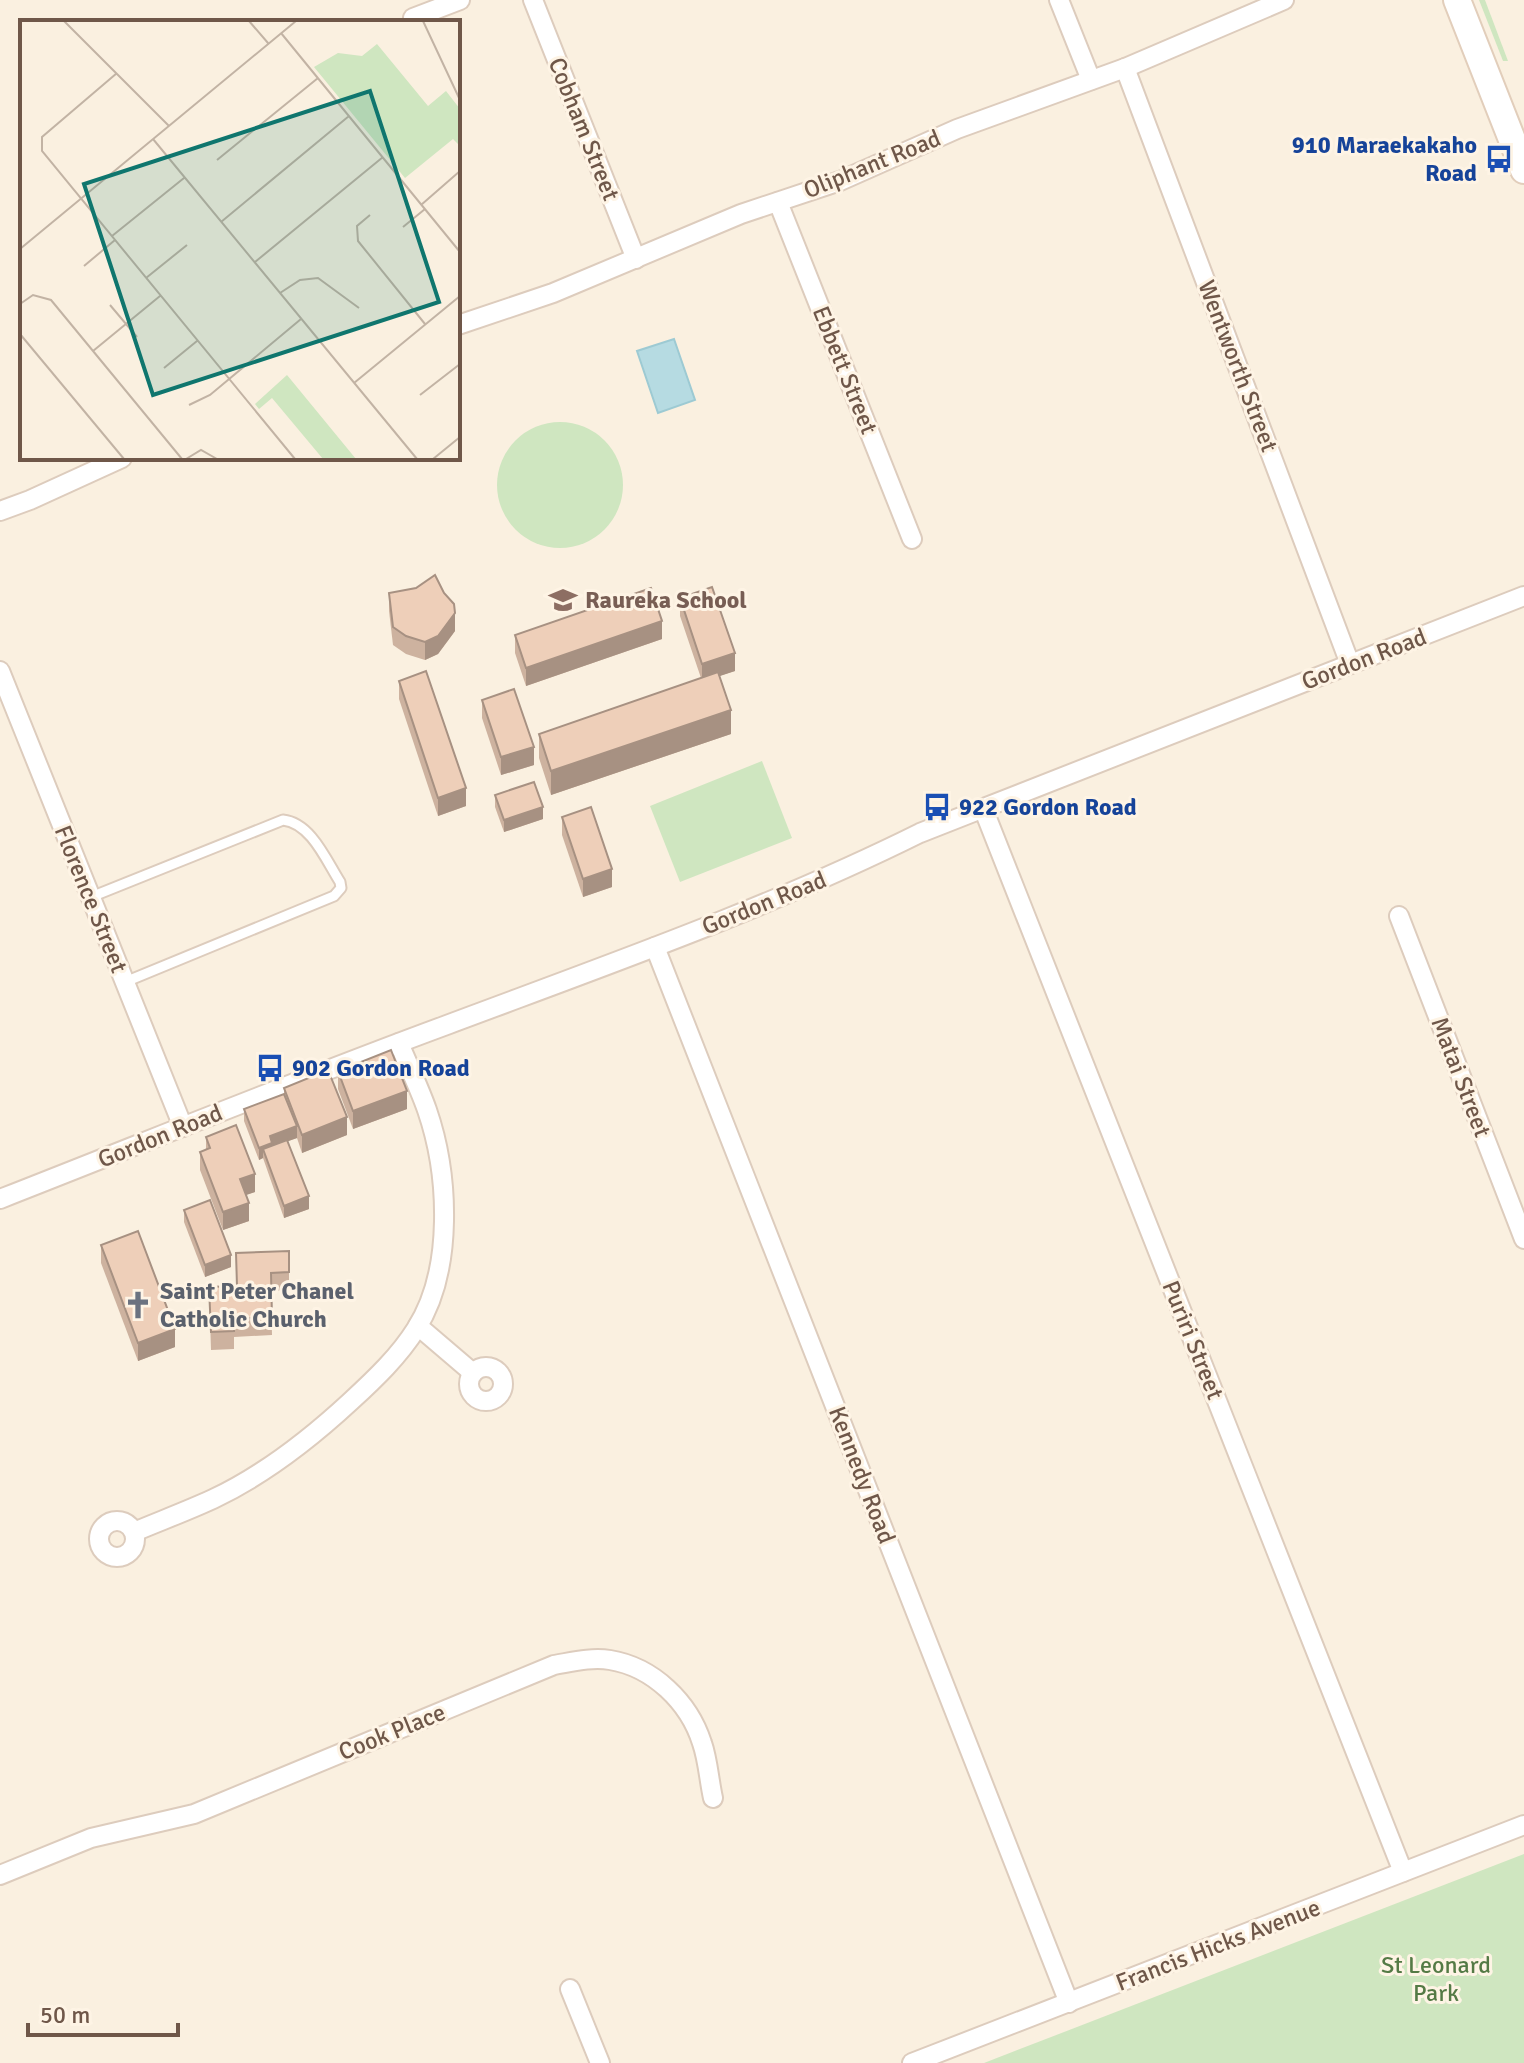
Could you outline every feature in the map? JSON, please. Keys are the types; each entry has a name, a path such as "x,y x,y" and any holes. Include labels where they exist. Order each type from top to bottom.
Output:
{"main road":[{"path":"1457,0 1524,170"}],"street":[{"path":"413,18 460,0"},
{"name":"Cobham Street","path":"533,0 636,259"},
{"path":"1059,0 1091,80"},
{"name":"Oliphant Road","path":"460,324 553,293 692,233 840,181 1009,108 1125,68 1284,0"},
{"name":"Wentworth Street","path":"1125,68 1350,664"},
{"name":"Ebbett Street","path":"778,202 912,539"},
{"path":"0,511 118,460"},
{"name":"Gordon Road","path":"0,1199 655,947 846,870 920,833 1524,596"},
{"name":"Florence Street","path":"0,671 183,1127"},
{"name":"Puriri Street","path":"983,808 1403,1872"},
{"name":"Matai Street","path":"1399,916 1524,1239"},
{"name":"Kennedy Road","path":"655,947 1069,2003"},
{"path":"134,1532 213,1499 285,1456 373,1381 418,1326 440,1259 444,1203 427,1110 399,1043"},
{"path":"418,1326 473,1373"},
{"name":"Cook Place","path":"0,1875 91,1838 194,1814 554,1665 590,1659 611,1660 629,1666 671,1691 694,1722 703,1745 713,1798"},
{"name":"Francis Hicks Avenue","path":"912,2063 1524,1825"},
{"path":"570,1989 600,2063"}],"lane":[{"path":"91,897 283,820 303,828 340,882 341,888 334,896 125,982"}],"green space":[{"path":"1479,0 1485,0 1508,61 1503,61"},
{"path":"560,422 584,427 604,441 618,461 623,485 618,509 604,529 584,543 560,548 536,543 516,529 502,509 497,485 502,461 516,441 536,427"},
{"path":"762,761 792,838 680,882 650,806"},
{"name":"St Leonard Park","path":"1524,1854 1524,2063 984,2063"}],"water":[{"path":"674,339 695,400 658,413 637,351"}],"building":[{"path":"435,575 454,604 455,613 438,636 425,642 406,636 393,627 389,593 416,588"},
{"path":"712,587 735,653 702,664 680,598"},
{"path":"651,588 662,621 526,668 515,635"},
{"path":"426,671 466,788 438,798 399,681"},
{"path":"718,672 731,710 551,771 539,734"},
{"path":"514,689 534,747 501,757 482,700"},
{"path":"534,782 543,807 504,820 495,795"},
{"path":"591,807 612,869 583,879 562,817"},
{"path":"391,1050 407,1091 353,1111 338,1071"},
{"path":"328,1070 347,1117 302,1135 284,1088"},
{"path":"284,1094 297,1126 270,1136 272,1143 259,1148 244,1109"},
{"path":"236,1125 255,1174 240,1179 249,1203 223,1212 200,1152 210,1148 206,1137"},
{"path":"287,1140 309,1196 284,1206 263,1149"},
{"path":"210,1200 231,1255 205,1265 184,1210"},
{"name":"Saint Peter Chanel Catholic Church","path":"138,1231 175,1329 138,1343 101,1245"},
{"path":"289,1251 289,1272 271,1273 272,1317 234,1319 234,1331 211,1332 209,1287 237,1286 236,1253"}],"place":[{"name":"910 Maraekakaho Road","path":"1499,159"},
{"name":"Raureka School","path":"563,600"},
{"name":"922 Gordon Road","path":"937,807"},
{"name":"902 Gordon Road","path":"270,1068"},
{"name":"Saint Peter Chanel Catholic Church","path":"138,1305"}]}
